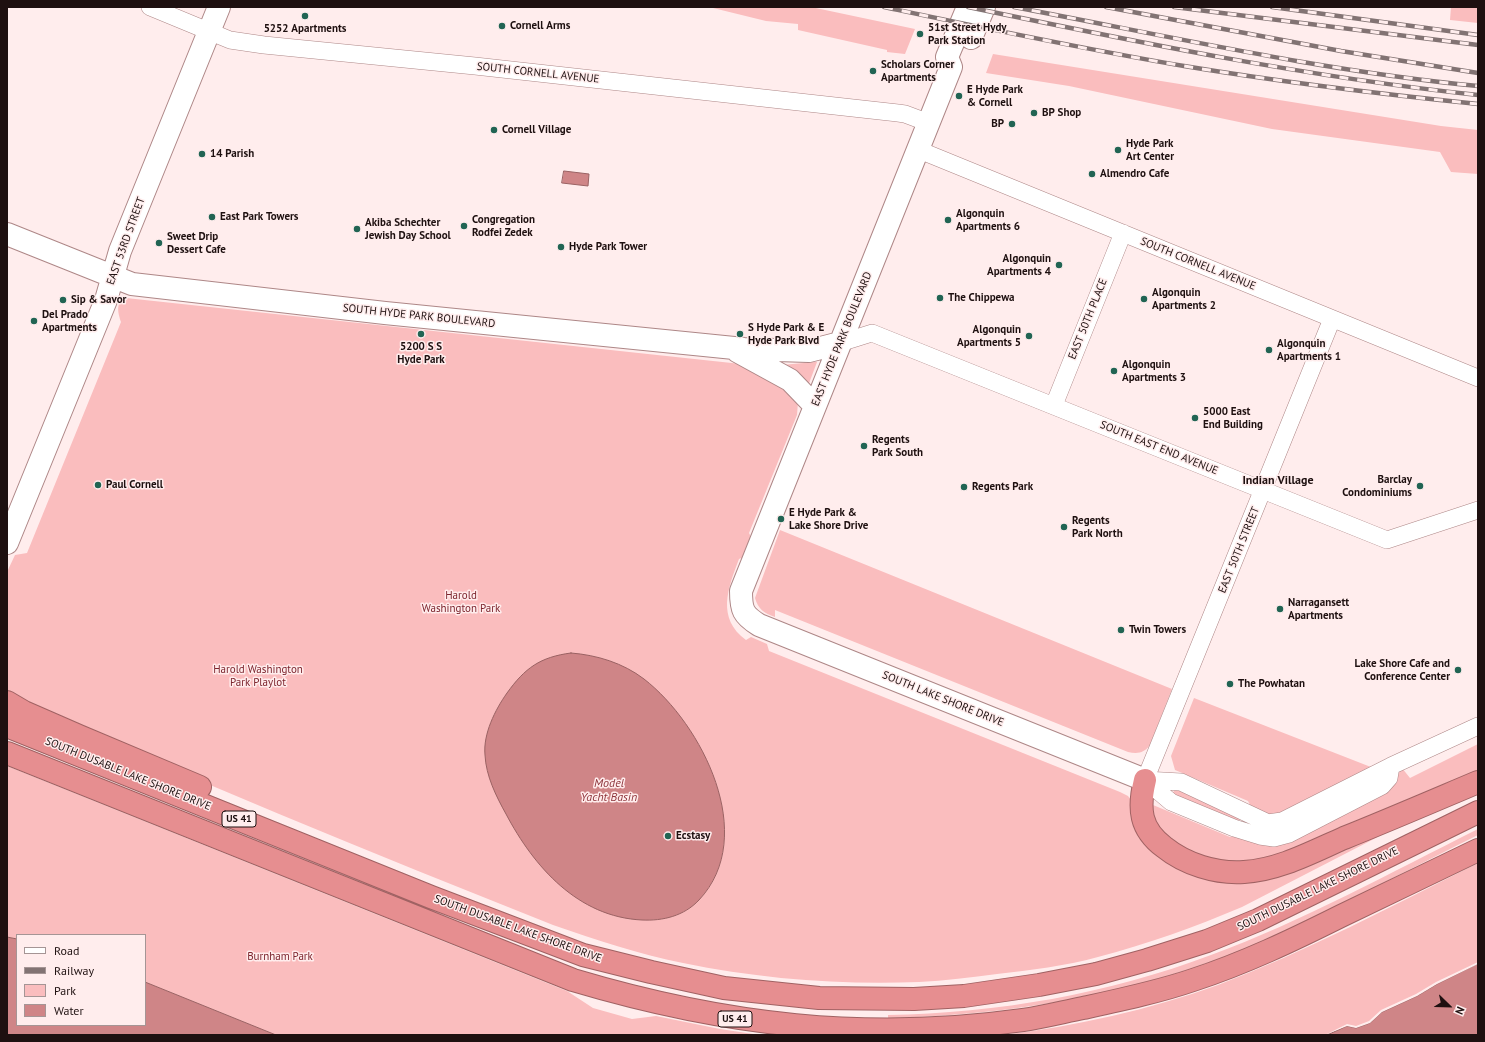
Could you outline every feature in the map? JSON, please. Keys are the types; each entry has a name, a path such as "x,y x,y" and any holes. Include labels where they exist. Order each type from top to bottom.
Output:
{"highway":[{"path":"7,702 24,712 80,736 433,884 472,913"},
{"name":"SOUTH DUSABLE LAKE SHORE DRIVE","path":"7,726 472,913 583,955 724,988 819,998 914,999 964,996 1039,986 1096,974 1207,941 1258,920 1478,812"},
{"name":"US 41","path":"7,754 573,980 625,996 710,1014 764,1023 817,1028 912,1030 957,1027 1025,1020 1123,999 1193,980 1271,950 1478,850"},
{"path":"1145,780 1141,798 1142,817 1154,839 1178,858 1211,869 1243,872 1285,863 1478,782"}],"street":[{"name":"SOUTH CORNELL AVENUE","path":"150,7 230,40 264,45 475,66 905,114 929,123"},
{"name":"EAST 53RD STREET","path":"7,543 106,300 120,251 218,7"},
{"name":"EAST HYDE PARK BOULEVARD","path":"952,67 947,57 968,7"},
{"name":"EAST HYDE PARK BOULEVARD","path":"744,613 741,602 742,591 815,406 952,67 960,64 984,7"},
{"name":"SOUTH CORNELL AVENUE","path":"919,150 1478,378"},
{"name":"EAST 50TH PLACE","path":"1054,405 1123,233"},
{"name":"SOUTH HYDE PARK BOULEVARD","path":"7,234 132,284 392,314 731,347 809,351 840,343"},
{"name":"EAST 50TH STREET","path":"1145,780 1332,319"},
{"name":"SOUTH EAST END AVENUE","path":"840,343 872,333 1054,405 1386,540 1478,510"},
{"path":"731,347 790,380 815,406"},
{"name":"SOUTH LAKE SHORE DRIVE","path":"744,613 747,618 760,625 1145,780"},
{"path":"1145,780 1181,782 1268,822 1282,822 1391,766 1478,726"},
{"path":"1145,780 1170,802 1239,829 1260,836 1274,838 1289,834 1382,786 1389,778 1391,766"},
{"path":"1239,829 1247,823 1247,812"}],"green space":[{"path":"709,7 811,7 915,29 905,54 887,52 887,50 798,30 798,24 766,21"},
{"path":"1451,7 1478,7 1478,23 1450,20"},
{"path":"993,54 1441,126 1478,130 1478,174 1451,172 1440,152 1272,129 1069,86 986,73"},
{"name":"Harold Washington Park","path":"126,298 741,364 788,385 798,402 797,415 749,533 752,539 744,557 739,559 728,592 728,612 731,622 746,640 751,637 767,644 769,651 1128,796 1131,800 1135,816 1209,875 1432,809 1242,907 1207,921 1153,941 1098,957 1022,971 919,982 860,983 801,980 712,969 650,955 553,925 210,785 7,695 7,572 15,555 27,553 121,322 118,312 120,302"},
{"path":"814,362 817,362 808,386 782,365"},
{"path":"780,530 1172,689 1150,745 1145,750 1140,752 1128,752 775,610 775,617 768,614 760,608 755,598"},
{"path":"1194,698 1376,769 1272,818 1252,809 1248,801 1175,770 1171,756"},
{"path":"1478,744 1478,772 1269,859 1234,863 1196,855 1165,837 1156,824 1150,807 1153,805 1230,837 1246,836 1388,787 1402,768 1410,778"},
{"name":"Burnham Park","path":"7,766 567,991 593,1008 632,1019 656,1016 720,1029 760,1035 276,1035 146,982 146,934 16,934 16,939 7,937"},
{"path":"1176,788 1241,818 1237,822 1172,794"},
{"path":"1478,829 1478,835 1376,887 1272,937 1195,967 1115,990 1033,1006 950,1015 888,1018 888,1015 970,1010 1052,999 1133,981 1172,969 1245,942 1313,912"},
{"path":"1478,863 1478,964 1437,984 1417,996 1382,1012 1370,1023 1356,1028 1347,1026 1327,1035 1003,1035 1058,1027 1112,1016 1166,1002 1218,985 1317,943"}],"water":[{"path":"564,171 589,174 588,186 562,183"},
{"name":"Model Yacht Basin","path":"571,653 600,658 619,664 644,679 665,699 686,724 703,752 716,782 723,814 724,845 716,874 699,900 680,914 658,920 642,920 619,917 598,910 578,899 560,886 544,870 530,852 517,834 492,786 487,771 485,747 488,731 498,707 514,684 527,670 550,657"},
{"path":"7,937 16,939 16,1026 146,1026 146,982 276,1035 7,1035"},
{"path":"1478,964 1478,1035 1327,1035 1347,1026 1356,1028 1370,1023 1382,1012 1417,996 1437,984"}],"pier":[{"path":"1478,962 1478,964 1437,984 1417,996 1382,1012 1370,1023 1356,1028 1347,1026 1325,1035 1347,1024 1356,1026 1369,1021 1381,1010"}],"railway":[{"path":"884,7 1071,45 1184,66 1331,87 1478,104"},
{"path":"968,7 1222,57 1350,79 1478,95"},
{"path":"1014,7 1303,62 1478,86"},
{"path":"1106,7 1341,51 1478,73"},
{"path":"1174,7 1478,45"},
{"path":"1272,7 1478,35"}],"place":[{"name":"5252 Apartments","path":"305,16"},
{"name":"Cornell Arms","path":"502,26"},
{"name":"51st Street Hydy Park Station","path":"920,34"},
{"name":"Scholars Corner Apartments","path":"873,71"},
{"name":"E Hyde Park & Cornell","path":"959,96"},
{"name":"BP Shop","path":"1034,113"},
{"name":"BP","path":"1012,124"},
{"name":"Cornell Village","path":"494,130"},
{"name":"Hyde Park Art Center","path":"1118,150"},
{"name":"14 Parish","path":"202,154"},
{"name":"Almendro Cafe","path":"1092,174"},
{"name":"East Park Towers","path":"212,217"},
{"name":"Algonquin Apartments 6","path":"948,220"},
{"name":"Congregation Rodfei Zedek","path":"464,226"},
{"name":"Akiba Schechter Jewish Day School","path":"357,229"},
{"name":"Sweet Drip Dessert Cafe","path":"159,243"},
{"name":"Hyde Park Tower","path":"561,247"},
{"name":"Algonquin Apartments 4","path":"1059,265"},
{"name":"The Chippewa","path":"940,298"},
{"name":"Algonquin Apartments 2","path":"1144,299"},
{"name":"Sip & Savor","path":"63,300"},
{"name":"Del Prado Apartments","path":"34,321"},
{"name":"5200 S S Hyde Park","path":"421,334"},
{"name":"S Hyde Park & E Hyde Park Blvd","path":"740,334"},
{"name":"Algonquin Apartments 5","path":"1029,336"},
{"name":"Algonquin Apartments 1","path":"1269,350"},
{"name":"Algonquin Apartments 3","path":"1114,371"},
{"name":"5000 East End Building","path":"1195,418"},
{"name":"Regents Park South","path":"864,446"},
{"name":"Paul Cornell","path":"98,485"},
{"name":"Barclay Condominiums","path":"1420,486"},
{"name":"Regents Park","path":"964,487"},
{"name":"E Hyde Park & Lake Shore Drive","path":"781,519"},
{"name":"Regents Park North","path":"1064,527"},
{"name":"Narragansett Apartments","path":"1280,609"},
{"name":"Twin Towers","path":"1121,630"},
{"name":"Lake Shore Cafe and Conference Center","path":"1458,670"},
{"name":"The Powhatan","path":"1230,684"},
{"name":"Ecstasy","path":"668,836"}],"district":[{"name":"Indian Village","path":"1278,481"}],"park label":[{"name":"Harold Washington Park Playlot","path":"258,676"}]}
